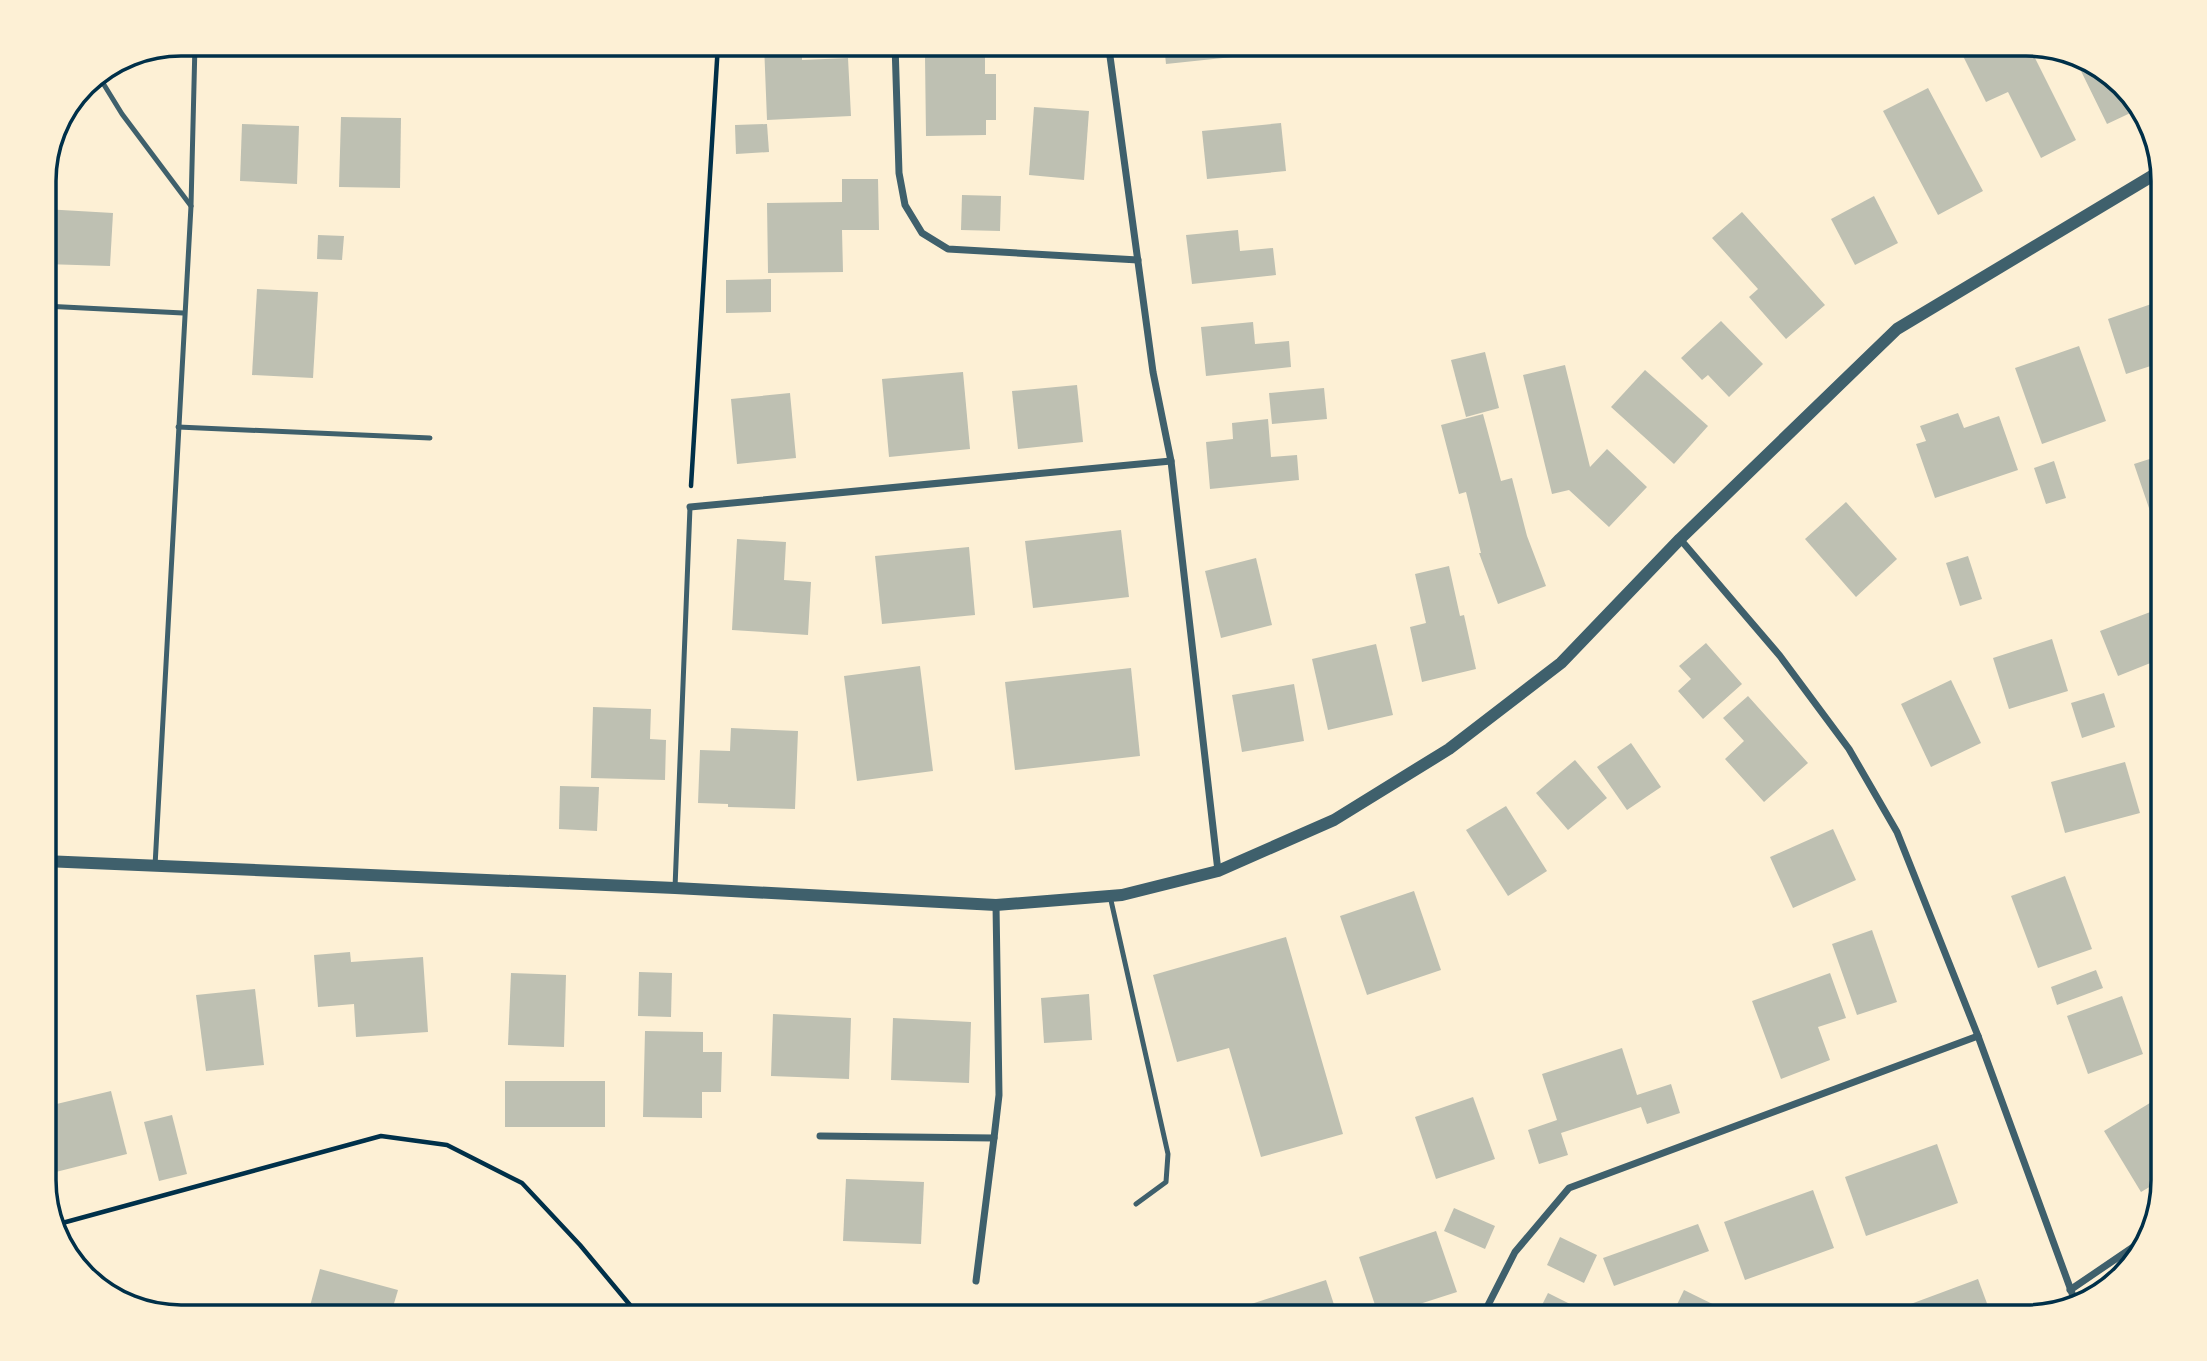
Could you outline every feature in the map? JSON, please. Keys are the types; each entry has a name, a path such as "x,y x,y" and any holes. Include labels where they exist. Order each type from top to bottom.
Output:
{"street":[{"path":"895,56 899,173 905,205 922,233 948,249 1138,260"},
{"path":"1111,56 1153,372 1171,461 1218,872"},
{"path":"56,862 675,888 996,905 1122,895 1218,872 1334,820 1449,749 1561,663 1680,540 1898,329 2151,177"},
{"path":"690,507 1171,461"},
{"path":"1680,540 1780,656 1849,749 1897,832 1978,1036 2072,1296"},
{"path":"976,1281 999,1095 996,905"},
{"path":"1488,1305 1515,1252 1569,1188 1978,1036"},
{"path":"820,1136 994,1138"},
{"path":"2070,1290 2129,1250"}],"lane":[{"path":"155,866 183,313 191,206 195,56"},
{"path":"103,84 191,206"},
{"path":"56,307 183,313"},
{"path":"178,427 430,438"},
{"path":"675,888 690,507"},
{"path":"1110,896 1168,1154 1166,1182 1136,1203"}],"path":[{"path":"690,507 717,56"},
{"path":"64,1223 381,1136 447,1145 522,1183 580,1245 630,1305"}],"building":[{"path":"764,56 802,56 802,60 848,58 851,116 767,120"},
{"path":"985,56 985,74 996,74 996,120 986,120 986,135 926,136 925,57"},
{"path":"1165,56 1242,56 1166,64"},
{"path":"1963,56 2034,57 2076,140 2041,158 2008,92 1986,102"},
{"path":"2081,71 2089,73 2108,87 2131,113 2107,124"},
{"path":"1928,88 1983,191 1938,215 1883,111"},
{"path":"1034,107 1089,111 1084,180 1029,175"},
{"path":"341,117 401,118 400,188 339,187"},
{"path":"1281,123 1286,171 1207,179 1202,131"},
{"path":"242,124 299,126 297,184 240,181"},
{"path":"767,124 769,152 736,154 735,125"},
{"path":"842,179 878,179 879,230 842,230 843,272 768,273 767,203 842,202"},
{"path":"962,195 1001,196 1000,231 961,230"},
{"path":"1874,196 1898,243 1855,265 1831,219"},
{"path":"56,210 113,213 110,266 56,264"},
{"path":"1742,212 1825,305 1786,339 1749,297 1758,289 1712,238"},
{"path":"1238,230 1240,251 1273,248 1276,275 1192,284 1186,235"},
{"path":"318,235 344,236 342,260 317,259"},
{"path":"771,279 771,312 726,313 726,280"},
{"path":"257,289 318,292 313,378 252,375"},
{"path":"2151,304 2151,366 2126,374 2108,319"},
{"path":"1721,321 1763,364 1729,397 1708,375 1702,380 1681,358"},
{"path":"1253,322 1255,344 1289,341 1291,367 1206,376 1201,327"},
{"path":"2079,346 2106,421 2042,444 2015,368"},
{"path":"1485,352 1499,408 1466,417 1451,360"},
{"path":"1565,365 1590,467 1607,449 1647,487 1609,527 1569,490 1552,494 1523,375"},
{"path":"1645,370 1708,426 1674,464 1611,407"},
{"path":"963,372 970,449 889,457 882,379"},
{"path":"1077,385 1083,442 1018,449 1012,391"},
{"path":"1324,388 1327,419 1272,424 1269,393"},
{"path":"790,393 796,458 737,464 731,399"},
{"path":"1958,413 1964,428 1999,416 2018,470 1935,498 1916,444 1926,441 1920,426"},
{"path":"1483,414 1501,481 1512,478 1527,536 1546,586 1498,604 1479,553 1466,492 1459,494 1441,425"},
{"path":"1268,419 1271,457 1297,455 1299,480 1210,489 1206,442 1233,439 1232,423"},
{"path":"2151,459 2151,511 2150,511 2134,464"},
{"path":"2054,461 2066,498 2046,504 2034,468"},
{"path":"1846,502 1897,559 1856,597 1805,539"},
{"path":"1121,530 1129,597 1033,608 1025,541"},
{"path":"737,539 786,542 784,580 811,582 808,635 732,630"},
{"path":"969,547 975,615 882,624 875,556"},
{"path":"1968,556 1982,599 1960,606 1946,563"},
{"path":"1256,558 1272,625 1221,638 1205,571"},
{"path":"1449,566 1476,669 1422,682 1410,627 1426,623 1415,574"},
{"path":"2151,612 2151,663 2118,676 2100,631"},
{"path":"2052,639 2068,691 2009,709 1993,658"},
{"path":"1706,643 1742,684 1703,719 1678,691 1691,679 1679,666"},
{"path":"1376,644 1393,715 1328,730 1312,659"},
{"path":"920,666 933,771 857,781 844,676"},
{"path":"1131,668 1140,756 1015,770 1005,682"},
{"path":"1951,680 1981,743 1931,767 1901,704"},
{"path":"1294,684 1304,741 1242,752 1232,695"},
{"path":"2104,693 2115,727 2082,738 2071,703"},
{"path":"1748,696 1808,763 1764,802 1725,759 1744,741 1723,718"},
{"path":"593,707 651,709 650,739 666,740 665,780 591,778"},
{"path":"731,728 798,731 795,809 728,807 728,804 698,803 700,750 730,751"},
{"path":"1631,743 1661,787 1627,810 1597,767"},
{"path":"1575,760 1607,798 1568,830 1536,793"},
{"path":"2125,762 2140,813 2065,833 2051,782"},
{"path":"560,786 599,787 597,831 559,829"},
{"path":"1506,806 1547,871 1508,896 1466,830"},
{"path":"1833,829 1856,880 1793,908 1770,857"},
{"path":"2065,876 2092,949 2038,968 2011,896"},
{"path":"1414,891 1441,970 1367,995 1340,916"},
{"path":"1872,930 1897,1002 1857,1015 1832,944"},
{"path":"1286,937 1343,1134 1261,1157 1229,1048 1177,1062 1153,975"},
{"path":"350,952 351,962 423,957 428,1032 356,1037 354,1004 318,1007 314,955"},
{"path":"2096,970 2103,988 2057,1005 2051,987"},
{"path":"639,972 672,973 671,1017 638,1016"},
{"path":"511,973 566,975 564,1047 508,1045"},
{"path":"1830,973 1846,1018 1818,1027 1830,1060 1781,1079 1752,1001"},
{"path":"255,989 264,1065 206,1071 196,995"},
{"path":"1089,994 1092,1040 1044,1043 1041,998"},
{"path":"2122,996 2143,1054 2088,1074 2067,1016"},
{"path":"773,1014 851,1018 849,1079 771,1076"},
{"path":"893,1018 971,1022 969,1083 891,1080"},
{"path":"645,1031 703,1032 703,1052 722,1052 721,1092 702,1092 702,1118 643,1117"},
{"path":"1622,1048 1637,1095 1671,1084 1680,1113 1647,1124 1641,1107 1561,1133 1568,1155 1539,1164 1528,1130 1557,1120 1542,1074"},
{"path":"505,1081 605,1081 605,1127 505,1127"},
{"path":"111,1091 127,1154 56,1172 56,1104"},
{"path":"1473,1097 1495,1159 1436,1179 1415,1117"},
{"path":"2151,1102 2151,1186 2141,1192 2104,1131"},
{"path":"172,1115 187,1174 159,1181 144,1122"},
{"path":"1937,1144 1958,1203 1866,1236 1845,1177"},
{"path":"846,1179 924,1182 921,1244 843,1241"},
{"path":"1813,1190 1834,1248 1745,1280 1724,1222"},
{"path":"1454,1208 1495,1226 1485,1249 1444,1231"},
{"path":"1698,1224 1709,1251 1614,1286 1603,1258"},
{"path":"1436,1231 1457,1292 1416,1305 1375,1305 1359,1257"},
{"path":"1560,1237 1597,1255 1584,1283 1547,1265"},
{"path":"320,1269 398,1290 394,1305 310,1305"},
{"path":"1978,1279 1988,1305 1908,1305"},
{"path":"1326,1280 1334,1305 1248,1305"},
{"path":"1684,1290 1715,1305 1677,1305"},
{"path":"1548,1293 1572,1305 1542,1305"}]}
